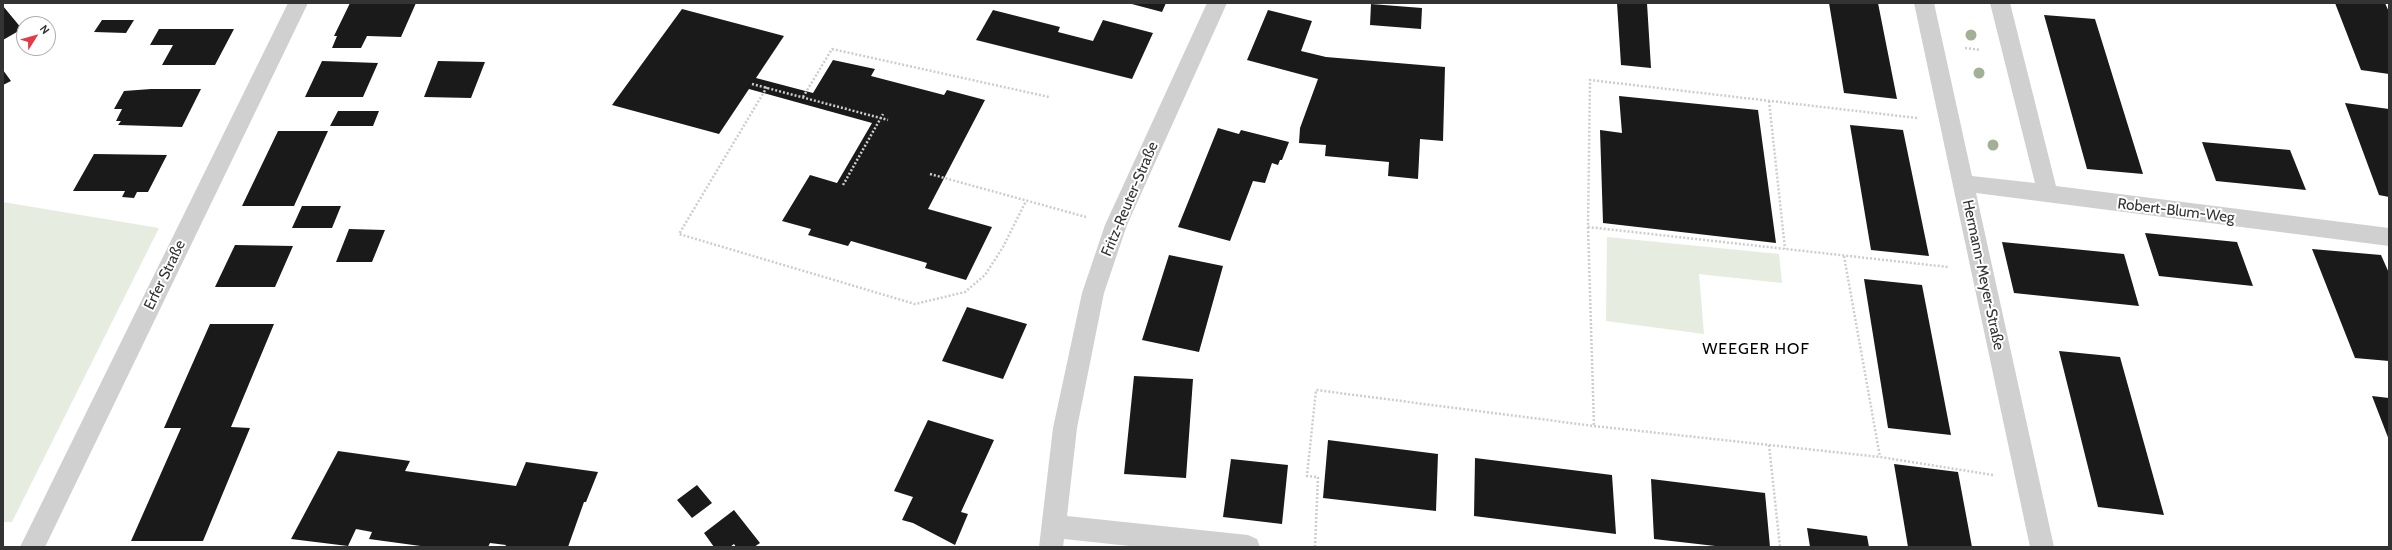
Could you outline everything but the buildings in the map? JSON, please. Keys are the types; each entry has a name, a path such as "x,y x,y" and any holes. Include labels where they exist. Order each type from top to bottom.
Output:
{"street":[{"name":"Erfer Straße","path":"32,547 298,3"},
{"name":"Fritz-Reuter-Straße","path":"1053,536 1066,428 1090,308 1116,225 1217,3"},
{"name":"Hermann-Meyer-Straße","path":"1924,3 2042,547"},
{"path":"2000,3 2048,195"},
{"name":"Robert-Blum-Weg","path":"1963,183 2048,195 2389,237"},
{"path":"1053,536 1248,547"}],"path":[{"path":"1933,44 2012,54"},
{"path":"803,97 832,49 1049,97"},
{"path":"1594,426 1588,227 1590,80 1950,121"},
{"path":"752,84 888,120"},
{"path":"767,87 679,234 914,304 965,292 985,275 1003,247 1026,201"},
{"path":"1768,101 1785,249"},
{"path":"843,185 883,114"},
{"path":"930,174 1116,225"},
{"path":"1588,227 1982,270"},
{"path":"1844,256 1880,457"},
{"path":"1315,547 1318,477 1307,476 1316,390 1594,426 1880,457 2027,481"},
{"path":"1770,445 1780,547"}],"shaded area":[{"path":"3,202 159,228 12,522 3,522"},
{"path":"1607,237 1779,254 1782,283 1699,274 1704,334 1606,321"}],"district":[{"name":"WEEGER HOF","path":"1756,349"}]}
